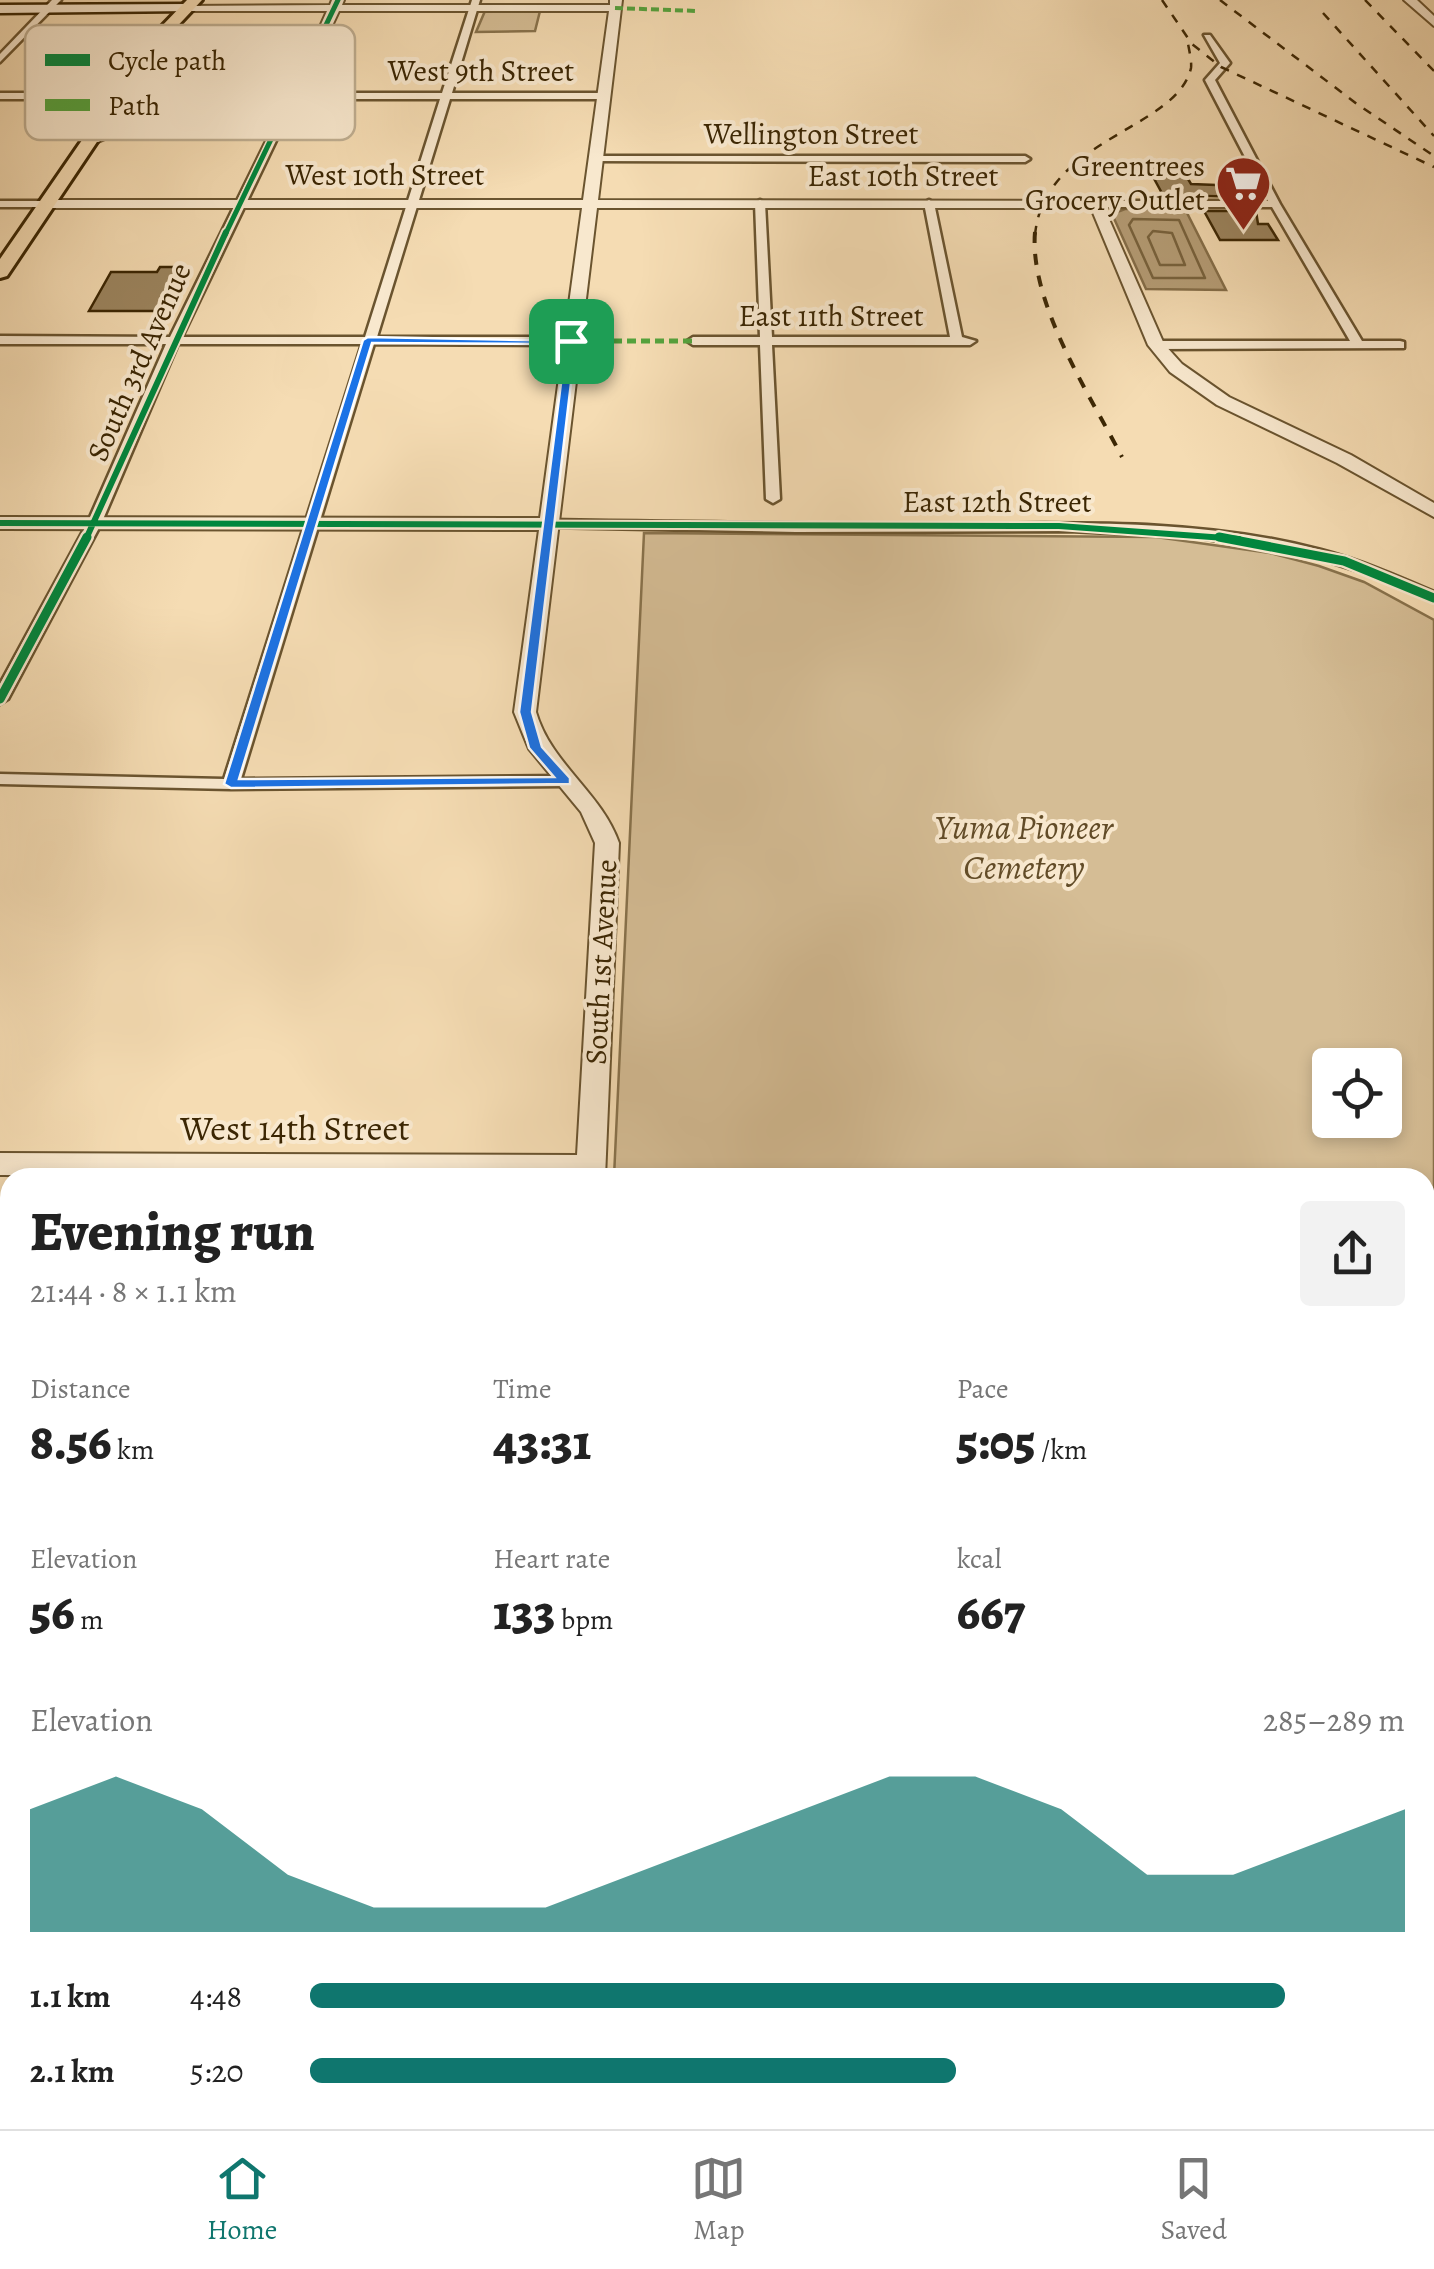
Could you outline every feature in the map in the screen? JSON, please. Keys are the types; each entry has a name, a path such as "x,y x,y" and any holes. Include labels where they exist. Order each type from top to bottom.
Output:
{"main road":[{"path":"0,8 191,4"},
{"path":"171,25 191,4"},
{"path":"0,272 92,140"}],"street":[{"path":"1410,0 1434,22"},
{"path":"33,25 53,4"},
{"path":"191,4 616,4"},
{"path":"231,784 475,4"},
{"name":"South 1st Avenue","path":"590,1168 607,843 603,824 592,806 536,748 525,712 616,4"},
{"path":"0,59 25,33"},
{"path":"1206,37 1225,62 1210,80 1275,204 1358,345"},
{"name":"West 9th Street","path":"355,96 602,96"},
{"name":"South 3rd Avenue","path":"0,699 94,524 174,340 272,140"},
{"name":"Wellington Street","path":"597,160 1025,159"},
{"name":"East 10th Street","path":"590,202 1275,204"},
{"name":"West 10th Street","path":"0,204 590,202"},
{"name":"East 11th Street","path":"693,340 963,341 930,203"},
{"path":"760,204 773,499"},
{"path":"1096,204 1156,345 1197,386 1416,498 1434,511"},
{"path":"0,340 571,341"},
{"path":"1156,345 1400,345"},
{"path":"0,524 550,524"},
{"name":"East 12th Street","path":"550,524 1059,526 1230,535 1306,550 1377,572 1434,598"},
{"path":"0,779 231,784 565,781"},
{"name":"West 14th Street","path":"0,1164 295,1168"}],"green space":[{"path":"485,11 540,11 535,31 476,32"},
{"name":"Yuma Pioneer Cemetery","path":"644,533 1156,537 1270,553 1364,582 1434,620 1434,1168 614,1168"}],"water":[{"path":"1125,209 1185,209 1226,290 1146,289 1112,214"}],"building":[{"path":"1145,162 1178,162 1191,184 1242,186 1248,197 1163,195"},
{"name":"Greentrees Grocery Outlet","path":"1204,211 1256,211 1258,224 1268,224 1278,240 1220,240"},
{"path":"160,267 185,267 162,311 89,311 111,272 157,272"}],"railway":[{"path":"1162,0 1192,44 1221,67 1434,167"},
{"path":"1220,0 1357,104 1434,156"},
{"path":"1365,0 1434,71"},
{"path":"1323,13 1434,136"},
{"path":"1035,235 1044,203 1061,177 1085,156 1162,107 1181,89 1191,68 1187,37"},
{"path":"1035,235 1036,260 1051,318 1122,457"}],"marked path":[{"path":"615,8 698,11"},
{"path":"571,341 693,341"}],"cycle path":[{"path":"326,25 338,0"},
{"path":"0,699 94,524 174,340 270,140"},
{"path":"0,523 1107,528 1203,535 1298,549 1390,577 1434,598"}],"place":[{"name":"Greentrees Grocery Outlet","path":"1244,232"}],"route":[{"path":"368,340 571,341 525,712 536,748 565,781 231,784 368,340"}]}
